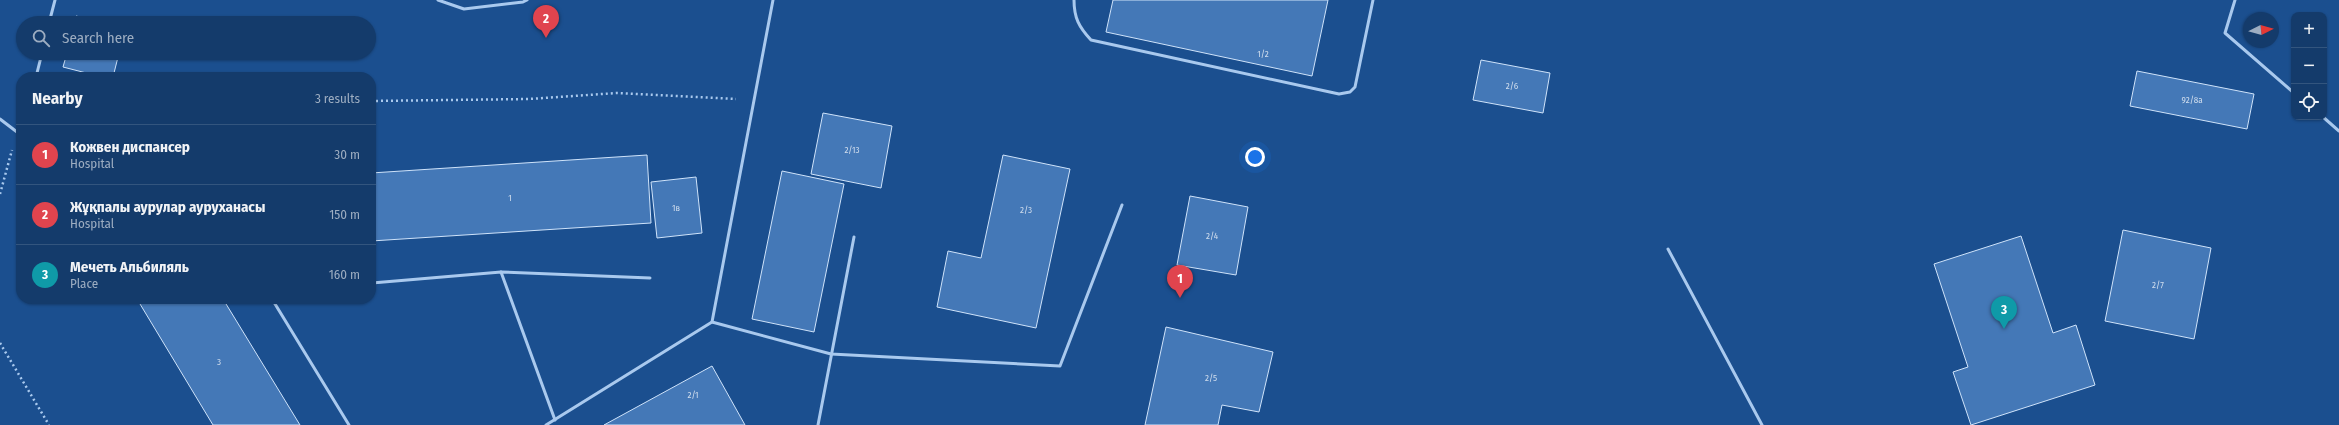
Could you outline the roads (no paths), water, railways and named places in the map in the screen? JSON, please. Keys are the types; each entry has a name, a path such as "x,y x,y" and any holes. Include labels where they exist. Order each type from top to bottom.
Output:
{"lane":[{"path":"51,16 55,0"},
{"path":"438,0 464,9 523,2 527,0"},
{"path":"712,322 773,0"},
{"path":"1074,0 1074,15 1079,27 1091,40 1339,94 1350,92 1356,87 1373,0"},
{"path":"2234,0 2224,33 2291,90"},
{"path":"37,72 40,60"},
{"path":"0,119 16,131"},
{"path":"2326,120 2339,131"},
{"path":"546,425 712,322 831,354 1060,366 1122,205"},
{"path":"818,425 854,237"},
{"path":"1668,250 1762,425"},
{"path":"502,272 555,420"},
{"path":"376,283 502,272 650,278"},
{"path":"275,304 348,425"}],"place":[{"name":"Жұқпалы аурулар ауруханасы","path":"546,38"},
{"name":"Кожвен диспансер","path":"1180,298"},
{"name":"Мечеть Альбиляль","path":"2004,329"}]}
